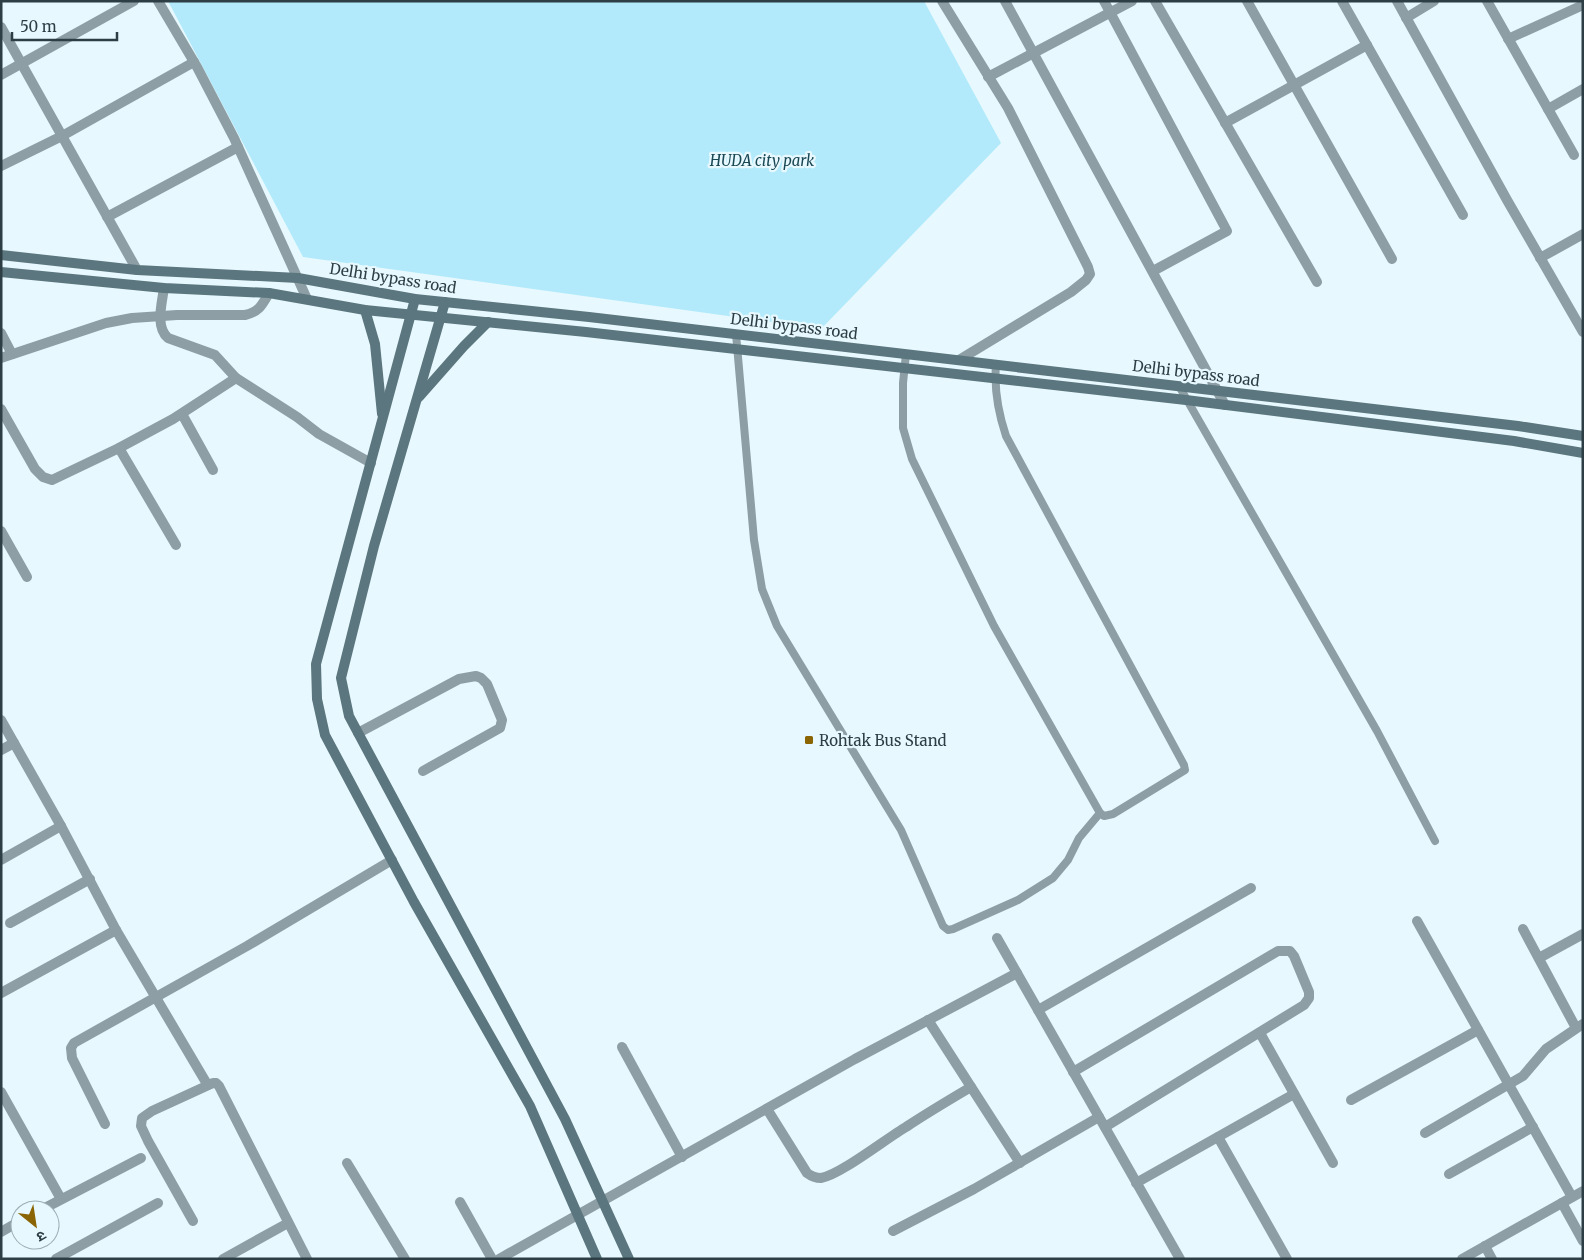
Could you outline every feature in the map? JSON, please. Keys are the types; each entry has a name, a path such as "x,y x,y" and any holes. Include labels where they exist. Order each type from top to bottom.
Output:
{"main road":[{"name":"Delhi bypass road","path":"1,255 137,270 298,278 415,299 996,364 1518,426 1583,436"},
{"name":"Delhi bypass road","path":"1,272 164,288 269,293 307,298 365,310 1186,400 1514,441 1583,453"},
{"path":"415,299 316,664 316,699 325,735 392,860 530,1106 597,1259"},
{"path":"445,302 374,546 341,678 349,716 566,1119 629,1259"},
{"path":"365,310 375,344 382,420"},
{"path":"416,400 488,322"}],"street":[{"path":"1,75 134,1"},
{"path":"158,1 194,62 238,147 307,298"},
{"path":"942,1 1008,108 1090,274 1086,280 1071,292 958,360"},
{"path":"1005,1 1225,405"},
{"path":"1104,1 1227,231 1153,271"},
{"path":"988,78 1132,1"},
{"path":"1155,1 1317,282"},
{"path":"1247,1 1392,259"},
{"path":"1342,1 1463,215"},
{"path":"1397,1 1583,332"},
{"path":"1406,18 1434,1"},
{"path":"1487,1 1574,155"},
{"path":"1508,40 1583,5"},
{"path":"1,27 137,270"},
{"path":"1225,123 1367,46"},
{"path":"1,166 62,136 194,62"},
{"path":"1548,109 1583,89"},
{"path":"107,217 238,147"},
{"path":"1540,258 1583,234"},
{"path":"164,288 160,317 162,331 168,338 215,355 236,378 297,417 319,434 371,463"},
{"path":"1,358 106,323 132,318 246,315 259,310 269,293"},
{"path":"1,333 12,354"},
{"path":"1,409 35,469 43,477 52,480 119,448 182,414 236,378"},
{"path":"182,414 213,470"},
{"path":"119,448 176,545"},
{"path":"1,531 27,577"},
{"path":"358,733 459,679 469,676 481,678 487,684 502,720 500,728 423,772"},
{"path":"1,720 62,826 116,930 207,1084"},
{"path":"1,750 14,743"},
{"path":"1,860 62,826"},
{"path":"105,1124 72,1058 71,1048 74,1043 246,946 392,860"},
{"path":"10,923 90,879"},
{"path":"1038,1010 1251,888"},
{"path":"1417,921 1572,1197"},
{"path":"1,993 116,930"},
{"path":"1425,1133 1509,1085 1530,1069 1546,1048 1579,1026 1523,930"},
{"path":"1539,958 1583,934"},
{"path":"997,938 1180,1259"},
{"path":"1073,1072 1278,951 1290,951 1294,956 1307,986 1309,998 1304,1005 1105,1127"},
{"path":"499,1259 855,1059 1017,973"},
{"path":"928,1020 1020,1163"},
{"path":"1351,1100 1478,1030"},
{"path":"1260,1033 1333,1164"},
{"path":"622,1047 682,1157"},
{"path":"193,1221 148,1141 142,1126 142,1118 207,1084 213,1083 219,1086 306,1259"},
{"path":"768,1109 807,1173 819,1178 850,1164 971,1087"},
{"path":"1,1092 61,1199 141,1158"},
{"path":"1136,1183 1294,1094"},
{"path":"893,1230 974,1189 1099,1117"},
{"path":"1449,1174 1533,1128"},
{"path":"1218,1137 1288,1259"},
{"path":"347,1163 405,1259"},
{"path":"1462,1259 1583,1191"},
{"path":"460,1202 492,1259"},
{"path":"56,1259 158,1203"},
{"path":"1562,1203 1583,1241"},
{"path":"223,1259 288,1223"},
{"path":"1485,1246 1492,1259"}],"lane":[{"path":"736,334 753,530 762,589 778,626 901,830 943,926 948,930 953,929 1018,900 1053,878 1068,860 1079,838 1100,813"},
{"path":"906,354 903,428 912,459 994,626 1100,813 1104,816 1113,814 1185,770 1184,766 1006,436 998,414 995,379 996,364"},
{"path":"1179,386 1377,731 1435,841"}],"green space":[{"name":"HUDA city park","path":"168,1 924,1 1001,143 821,329 303,257"}],"place":[{"name":"Rohtak Bus Stand","path":"809,740"}]}
